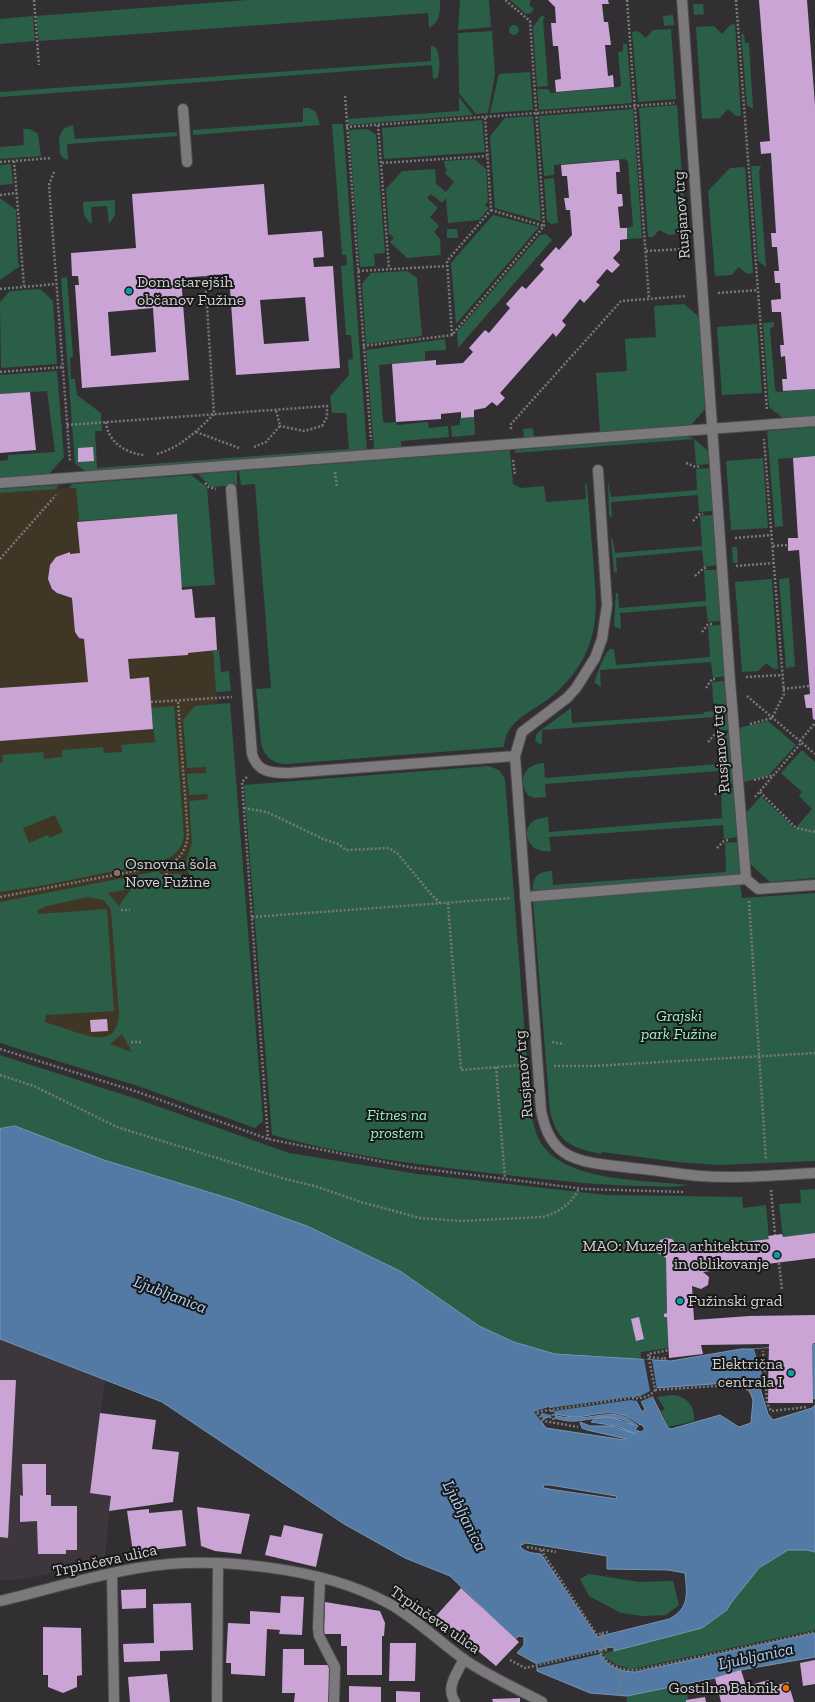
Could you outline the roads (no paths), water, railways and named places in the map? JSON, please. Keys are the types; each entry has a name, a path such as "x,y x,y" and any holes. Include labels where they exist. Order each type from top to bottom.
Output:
{"street":[{"name":"Rusjanov trg","path":"682,0 730,680 748,882"},
{"path":"183,108 187,162"},
{"path":"0,483 815,421"},
{"path":"231,489 252,754 258,768 269,772 288,773 515,756 522,732 566,698 576,688 595,658 602,639 607,605 598,470"},
{"name":"Rusjanov trg","path":"515,756 537,1064 544,1126 553,1141 567,1154 580,1160 601,1164 700,1176 768,1176 815,1173"},
{"path":"525,897 748,882 758,889 815,884"},
{"name":"Trpinčeva ulica","path":"0,1601 112,1573 172,1563 218,1563 286,1570 361,1590 388,1603 411,1618 488,1676 542,1702"},
{"path":"217,1702 218,1563"},
{"path":"112,1573 114,1702"},
{"path":"320,1578 318,1628 320,1636 335,1667 334,1702"},
{"path":"455,1702 450,1693 450,1687 464,1659"}],"water":[{"name":"Ljubljanica","path":"15,1126 104,1160 231,1199 307,1226 400,1271 479,1326 514,1342 555,1354 671,1361 741,1349 815,1345 815,1399 765,1382 759,1385 768,1414 773,1420 812,1408 815,1405 815,1552 807,1550 788,1550 759,1568 727,1610 702,1628 614,1651 614,1648 611,1647 599,1650 601,1656 613,1667 624,1671 636,1672 815,1633 815,1657 741,1670 715,1678 627,1696 590,1693 537,1671 537,1664 517,1653 524,1645 524,1637 519,1636 515,1639 450,1576 405,1558 344,1524 162,1402 0,1339 0,1129","holes":["744,1382 747,1384 753,1400 751,1423 739,1427 720,1415 671,1429 668,1428 650,1392 657,1388","638,1395 645,1409 642,1412 634,1397","548,1407 553,1408 554,1414 571,1417 602,1413 617,1413 632,1419 640,1425 641,1424 645,1429 641,1432 635,1430 638,1426 622,1416 608,1414 584,1418 571,1418 550,1414 542,1410","548,1417 572,1421 597,1418 591,1422 617,1426 636,1434 612,1426 590,1426 580,1422 582,1428 627,1439 625,1440 546,1428 541,1421","610,1417 627,1421 634,1425","543,1485 550,1485 616,1496 617,1499 544,1488","526,1543 607,1556 607,1569 668,1570 685,1573 686,1600 681,1610 669,1619 597,1637 541,1554 529,1552 520,1546"]}],"place":[{"name":"Dom starejših občanov Fužine","path":"129,291"},
{"name":"Osnovna šola Nove Fužine","path":"117,873"},
{"name":"MAO: Muzej za arhitekturo in oblikovanje","path":"777,1255"},
{"name":"Fužinski grad","path":"680,1301"},
{"name":"Električna centrala I","path":"791,1373"},
{"name":"Gostilna Babnik","path":"786,1688"}],"park label":[{"name":"Grajski park Fužine","path":"679,1025"},
{"name":"Fitnes na prostem","path":"397,1124"}]}
